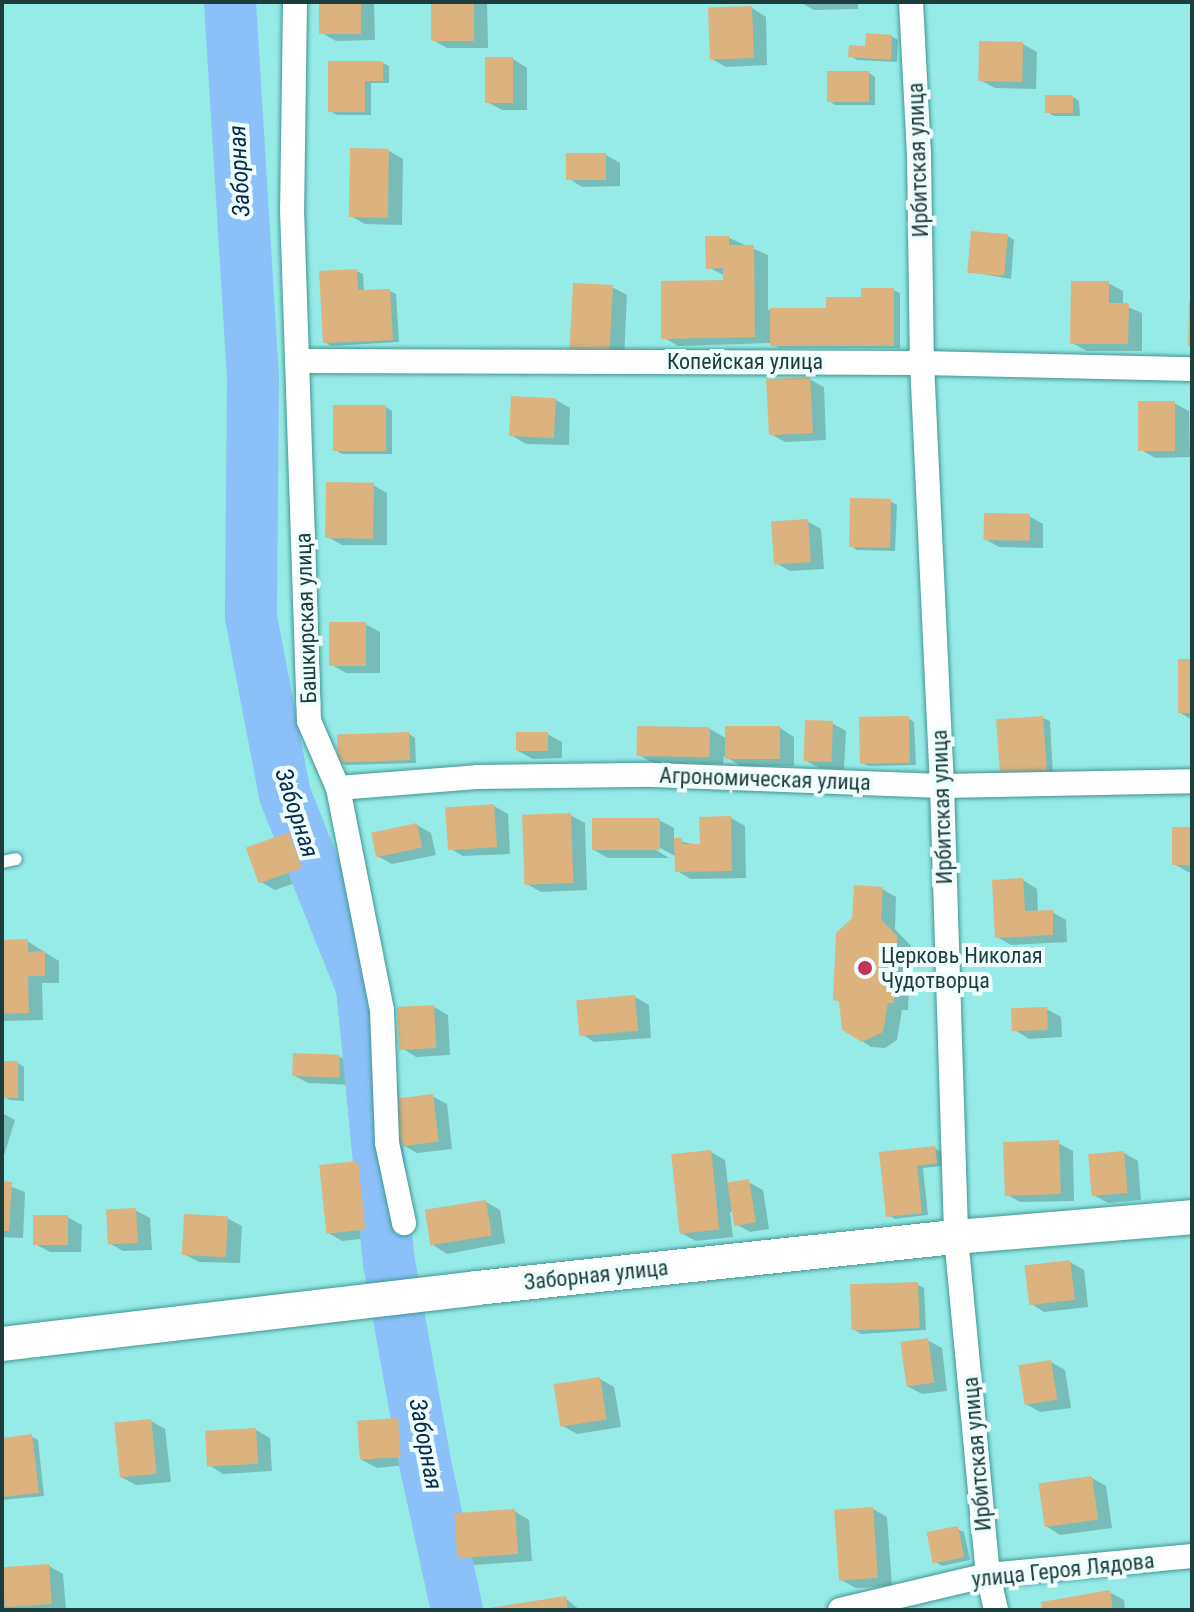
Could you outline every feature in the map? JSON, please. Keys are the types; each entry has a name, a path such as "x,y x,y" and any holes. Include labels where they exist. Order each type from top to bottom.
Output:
{"street":[{"name":"Башкирская улица","path":"295,2 292,209 309,721 338,788 382,1010 387,1143 404,1223"},
{"name":"Ирбитская улица","path":"911,2 919,154 922,363 942,786 956,1237 988,1575 996,1610"},
{"name":"Копейская улица","path":"298,361 922,363 1192,369"},
{"name":"Агрономическая улица","path":"338,788 477,777 653,775 942,786 1192,781"},
{"name":"Заборная улица","path":"2,1344 477,1288 956,1237 1192,1217"},
{"name":"улица Героя Лядова","path":"840,1610 988,1575 1192,1556"}],"lane":[{"path":"2,862 16,859"}],"building":[{"path":"319,2 361,2 361,34 319,34"},
{"path":"431,2 474,2 474,41 431,41"},
{"path":"752,6 754,58 710,60 708,8"},
{"path":"866,33 892,35 891,60 848,57 849,45 865,46"},
{"path":"979,41 1023,42 1022,82 978,81"},
{"path":"485,57 513,57 513,103 485,103"},
{"path":"328,61 383,61 383,81 365,81 365,112 328,112"},
{"path":"827,71 869,71 869,102 827,102"},
{"path":"1045,95 1073,95 1073,113 1045,113"},
{"path":"350,148 389,149 388,218 349,217"},
{"path":"566,153 606,153 606,180 566,180"},
{"path":"971,231 1008,234 1004,276 967,273"},
{"path":"705,236 729,236 729,245 754,245 755,337 661,339 661,281 723,280 723,268 706,269"},
{"path":"357,269 358,290 390,289 393,340 323,343 319,271"},
{"path":"1071,281 1109,281 1109,303 1129,303 1128,344 1070,344"},
{"path":"573,283 613,285 609,351 570,349"},
{"path":"861,288 894,288 894,346 770,346 770,308 826,308 826,297 861,297"},
{"path":"1189,301 1192,301 1192,346 1188,346"},
{"path":"810,377 813,433 769,435 766,379"},
{"path":"511,396 556,398 554,438 509,436"},
{"path":"1138,401 1175,401 1175,451 1138,451"},
{"path":"333,405 386,405 386,451 333,451"},
{"path":"326,482 374,483 373,539 325,538"},
{"path":"850,498 891,499 890,548 849,547"},
{"path":"984,513 1030,514 1030,541 984,540"},
{"path":"808,519 811,562 774,564 771,522"},
{"path":"329,622 366,622 366,666 329,666"},
{"path":"1178,659 1192,659 1192,713 1178,713"},
{"path":"909,716 910,763 860,764 859,717"},
{"path":"1043,716 1047,773 1000,776 996,719"},
{"path":"805,720 833,721 832,762 804,761"},
{"path":"637,726 710,727 709,757 636,756"},
{"path":"725,726 780,726 780,759 725,759"},
{"path":"409,732 410,760 338,762 337,735"},
{"path":"516,732 548,732 548,751 516,751"},
{"path":"494,804 497,847 448,850 445,807"},
{"path":"571,813 573,883 524,885 522,815"},
{"path":"731,816 732,871 675,872 674,838 682,838 682,844 700,844 699,817"},
{"path":"592,818 660,818 660,850 592,850"},
{"path":"417,823 422,847 376,857 371,833"},
{"path":"1172,827 1192,827 1192,865 1172,865"},
{"path":"289,832 302,868 259,883 246,848"},
{"path":"1023,878 1025,911 1053,910 1053,935 995,938 992,880"},
{"name":"Церковь Николая Чудотворца","path":"854,885 883,887 881,919 897,936 894,1003 888,1003 883,1032 862,1042 842,1030 839,1001 833,1000 836,933 852,918"},
{"path":"28,939 28,952 45,951 45,976 28,976 29,1013 2,1014 2,940"},
{"path":"635,995 638,1031 579,1036 576,1000"},
{"path":"434,1005 436,1048 399,1050 397,1007"},
{"path":"1047,1007 1048,1030 1012,1031 1011,1008"},
{"path":"293,1053 340,1055 339,1078 292,1076"},
{"path":"2,1061 18,1061 18,1098 2,1098"},
{"path":"433,1094 439,1142 401,1146 395,1099"},
{"path":"1059,1140 1061,1194 1005,1196 1003,1142"},
{"path":"935,1146 937,1163 917,1166 922,1213 886,1217 879,1152"},
{"path":"711,1150 719,1230 680,1234 671,1154"},
{"path":"1124,1151 1128,1193 1092,1196 1088,1154"},
{"path":"358,1161 365,1230 326,1234 319,1165"},
{"path":"749,1179 756,1222 734,1226 727,1182"},
{"path":"2,1181 12,1182 9,1231 2,1231"},
{"path":"486,1200 492,1236 430,1245 425,1210"},
{"path":"136,1208 138,1243 108,1245 106,1210"},
{"path":"184,1214 228,1216 226,1257 182,1255"},
{"path":"33,1215 68,1215 68,1245 33,1245"},
{"path":"1070,1260 1075,1300 1029,1305 1024,1266"},
{"path":"918,1282 920,1328 852,1330 850,1284"},
{"path":"928,1338 934,1383 907,1386 900,1342"},
{"path":"1051,1360 1057,1400 1025,1405 1018,1365"},
{"path":"600,1377 607,1419 560,1427 554,1384"},
{"path":"398,1418 401,1457 360,1460 357,1421"},
{"path":"151,1419 157,1474 120,1478 114,1423"},
{"path":"256,1428 258,1464 207,1467 205,1431"},
{"path":"32,1434 39,1493 2,1497 2,1438"},
{"path":"1092,1476 1098,1520 1045,1527 1039,1484"},
{"path":"873,1507 878,1578 839,1581 834,1510"},
{"path":"515,1509 518,1554 457,1558 454,1513"},
{"path":"958,1526 964,1557 933,1564 927,1532"},
{"path":"49,1564 52,1604 5,1607 2,1567"},
{"path":"1110,1590 1113,1610 1042,1610 1041,1602"},
{"path":"566,1596 568,1610 489,1610 489,1608"}],"waterway":[{"name":"Заборная","path":"230,2 253,378 251,617 285,795 362,988 389,1262 425,1463 457,1610"}],"place":[{"name":"Церковь Николая Чудотворца","path":"865,968"}]}
